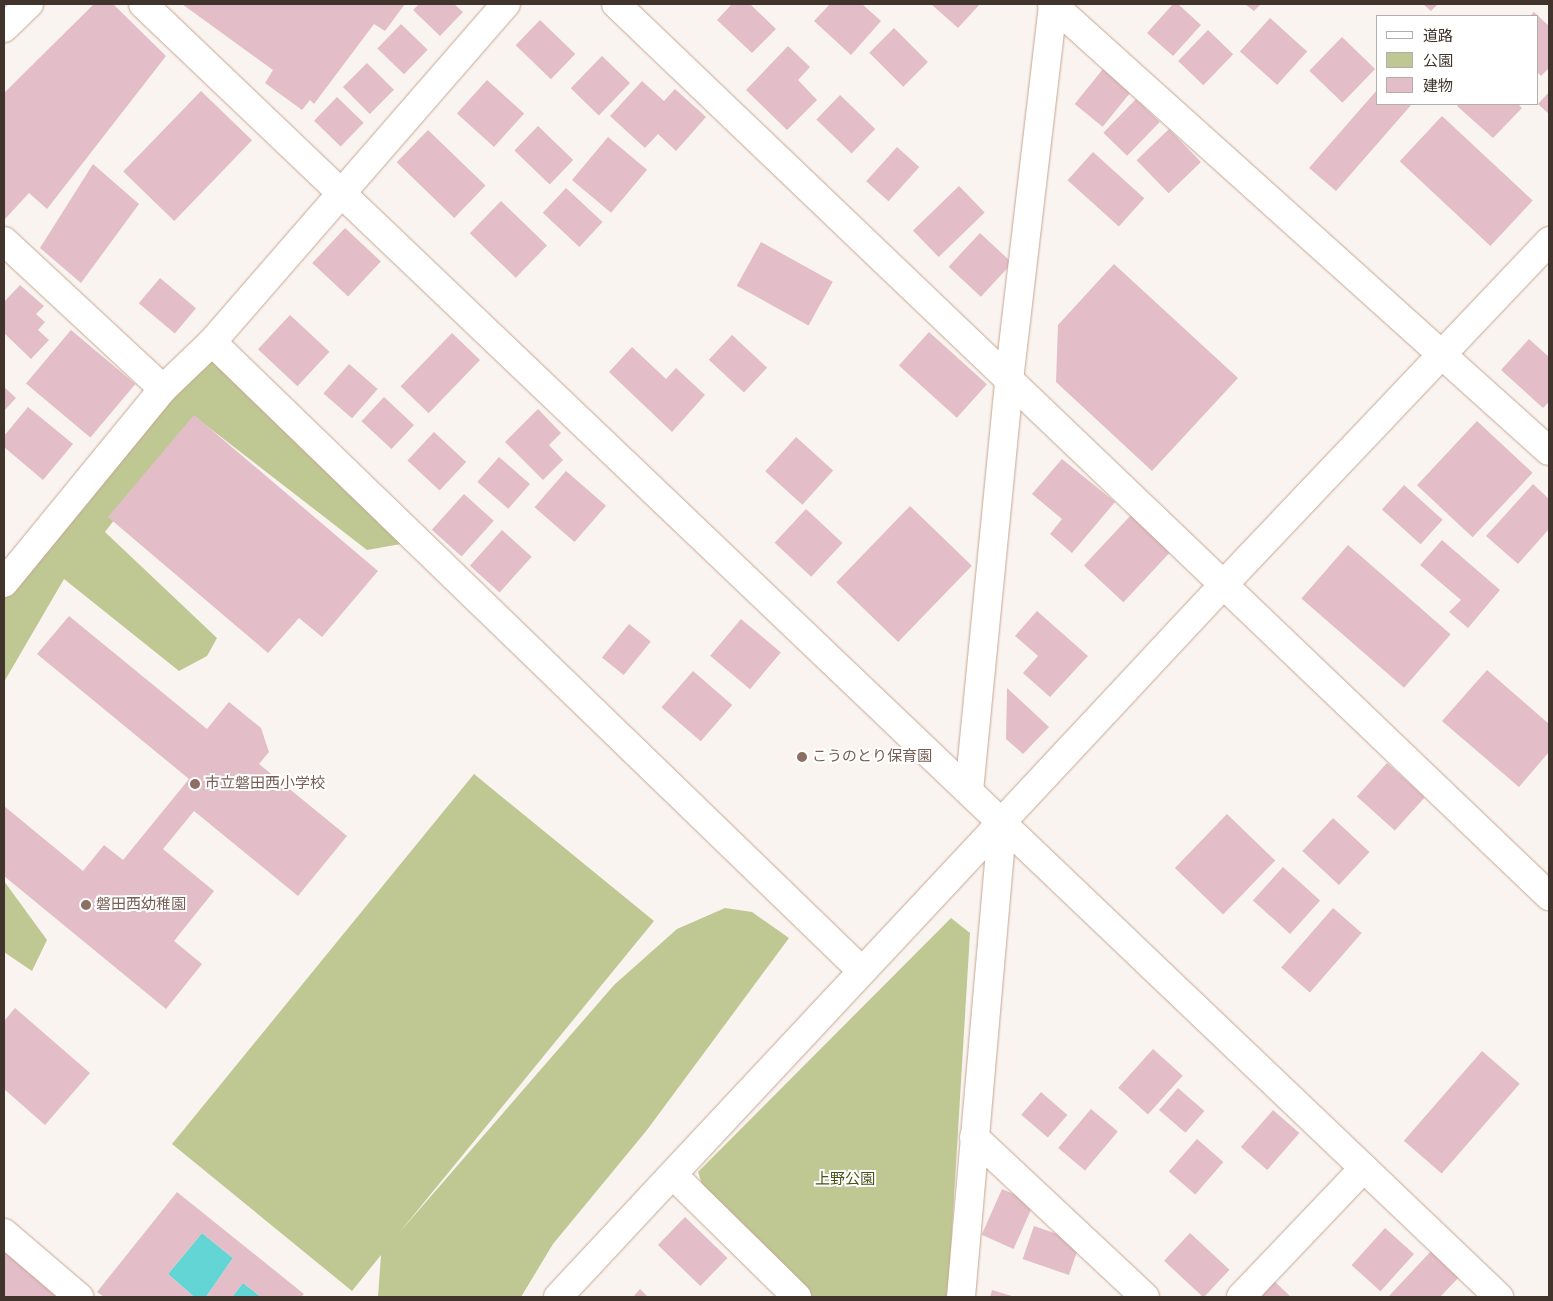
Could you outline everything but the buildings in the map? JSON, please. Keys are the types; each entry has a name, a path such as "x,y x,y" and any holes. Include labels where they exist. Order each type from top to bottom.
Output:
{"street":[{"path":"4,28 29,4"},
{"path":"143,4 339,193 1003,821 1499,1297"},
{"path":"7,573 164,389 212,342 339,193 506,4"},
{"path":"616,4 1549,896"},
{"path":"970,791 1009,380 1053,4"},
{"path":"1053,4 1549,451"},
{"path":"4,241 164,389"},
{"path":"558,1297 1224,584 1549,241"},
{"path":"212,342 862,970"},
{"path":"960,1297 1003,821"},
{"path":"974,1137 1145,1297"},
{"path":"1241,1297 1364,1168"},
{"path":"673,1175 797,1297"},
{"path":"4,1233 79,1297"}],"green space":[{"path":"211,354 418,541 367,550 194,416 105,532 217,638 207,656 179,671 64,579 4,682 4,591"},
{"path":"474,774 654,921 399,1233 614,985 677,929 725,908 752,912 789,938 647,1130 553,1244 521,1297 378,1297 381,1255 352,1291 172,1144"},
{"path":"4,881 47,940 32,971 4,952"},
{"name":"上野公園","path":"951,918 970,933 948,1297 807,1297 707,1200 698,1172"}],"water":[{"path":"202,1233 233,1258 206,1297 194,1297 168,1274"},
{"path":"243,1283 261,1297 232,1297"}],"place":[{"name":"こうのとり保育園","path":"802,757"},
{"name":"市立磐田西小学校","path":"195,784"},
{"name":"磐田西幼稚園","path":"86,905"}]}
